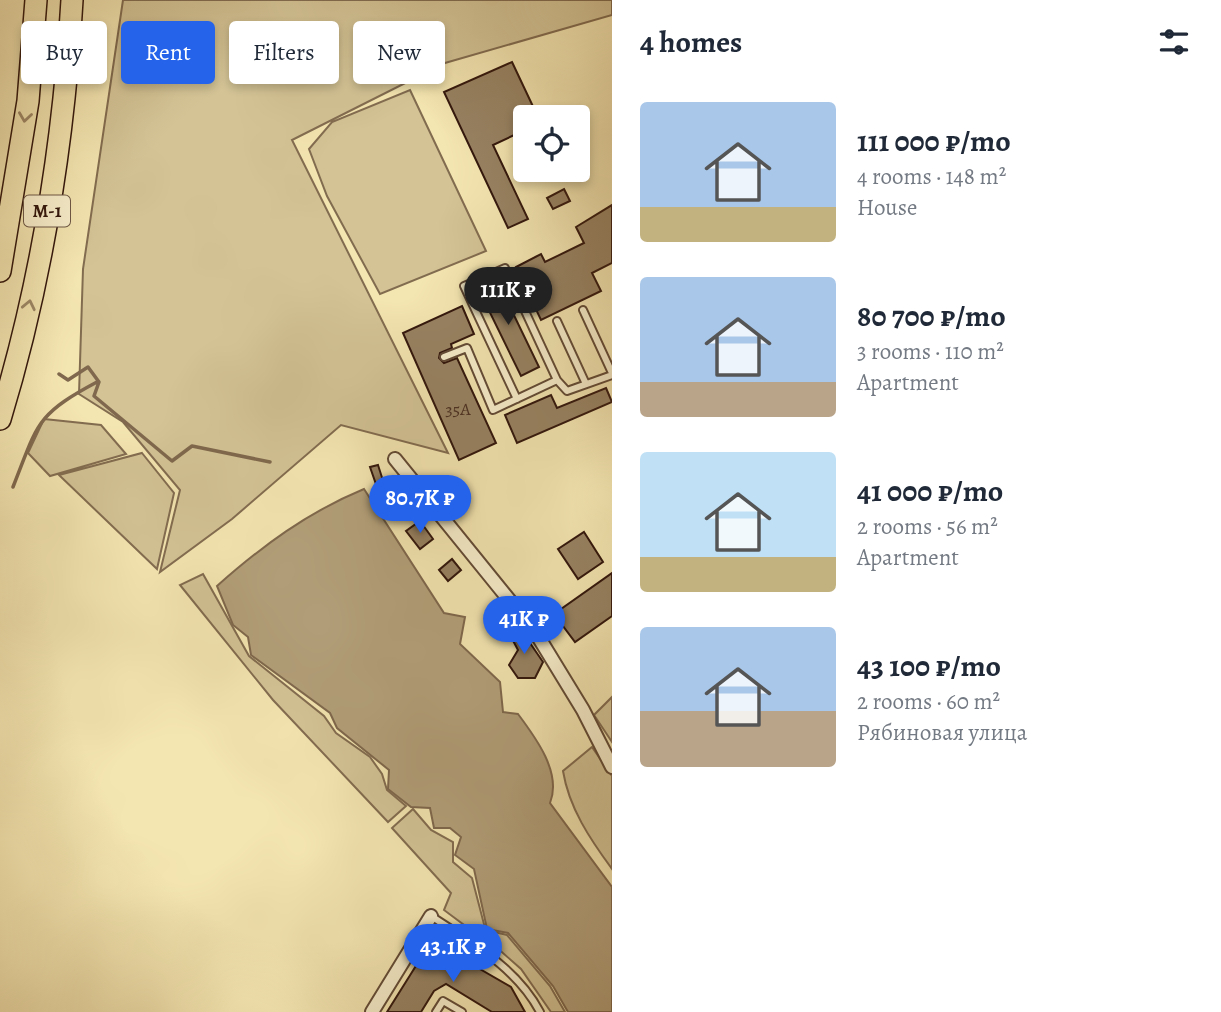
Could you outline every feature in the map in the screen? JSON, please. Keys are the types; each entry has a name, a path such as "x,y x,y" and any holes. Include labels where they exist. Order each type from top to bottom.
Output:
{"highway":[{"name":"М-1","path":"0,271 27,102 36,0"},
{"name":"М-1","path":"0,419 28,310 47,211 62,112 72,0"}],"street":[{"path":"395,459 536,633 583,710 612,767"},
{"path":"372,1012 431,916"}],"lane":[{"path":"517,398 464,286 505,268 557,380 566,391 612,374 583,310"},
{"path":"557,321 586,384"},
{"path":"444,357 467,348 493,410 557,380"},
{"path":"431,916 511,972 531,995 540,1012"},
{"path":"436,1012 443,1001 462,1012"}],"shaded area":[{"path":"123,0 612,0 612,15 445,63 445,21 353,21 353,84 403,84 292,140 448,453 341,425 232,519 160,572 180,490 123,422 79,394 83,269"},
{"path":"410,90 486,251 380,294 327,196 309,149 332,122"},
{"path":"44,419 101,425 126,454 50,476 28,453"},
{"path":"142,453 174,493 157,569 59,475"},
{"path":"364,489 444,613 465,617 460,644 500,682 503,712 518,714 550,768 553,792 550,803 612,887 612,1012 568,1012 553,986 508,933 487,929 474,869 455,855 461,837 450,828 434,828 430,808 411,807 388,789 389,770 337,728 330,713 251,655 248,637 233,625 217,586 286,531 324,508"},
{"path":"203,574 249,656 324,716 336,733 370,757 382,774 387,790 406,806 388,822 273,700 180,585"},
{"path":"612,697 612,742 594,715"},
{"path":"592,747 612,776 612,869 588,835 575,810 563,771"},
{"path":"413,809 431,830 453,842 453,862 472,878 485,928 479,936 444,910 451,893 392,828"},
{"path":"486,930 507,935 550,986 565,1012 551,1012 521,969 486,938"}],"building":[{"path":"512,62 532,105 513,105 513,136 493,145 528,219 508,228 444,92"},
{"path":"564,189 570,201 553,209 547,198"},
{"path":"612,205 612,263 592,273 601,291 541,320 516,267 541,254 545,262 584,243 576,227"},
{"path":"496,278 539,367 521,376 477,286"},
{"path":"462,306 474,334 451,344 452,348 440,353 439,358 444,363 457,358 496,443 459,460 403,333"},
{"path":"606,388 612,402 517,443 505,415 551,395 557,408"},
{"path":"378,465 385,487 396,479 414,505 403,513 384,488 378,490 370,467"},
{"path":"420,521 433,539 420,549 406,531"},
{"path":"584,532 603,562 578,579 558,549"},
{"path":"452,559 461,570 448,581 439,570"},
{"path":"612,573 612,616 575,642 554,614"},
{"path":"517,624 543,662 535,678 518,678 509,665 518,650 508,631"},
{"path":"440,946 511,987 525,1012 492,1012 446,984 434,991 421,1012 387,1012 424,953"}],"waterway":[{"path":"59,374 68,380 88,367 99,382 94,396 172,461 192,446 270,462"},
{"path":"13,487 41,423 61,403 97,382"}]}
